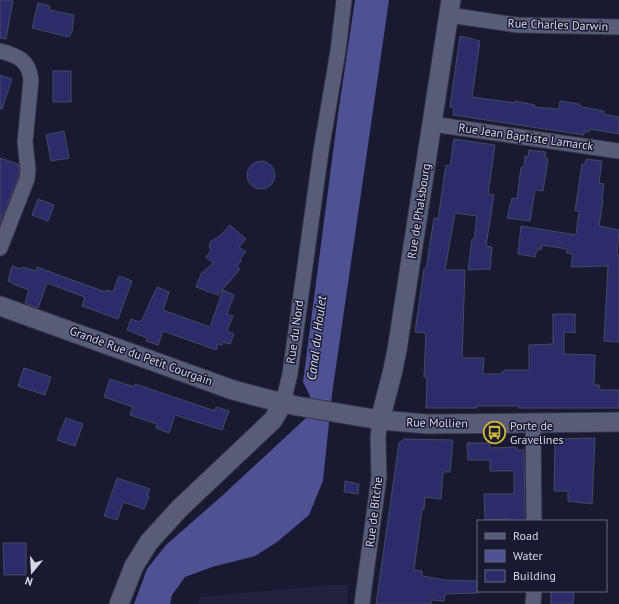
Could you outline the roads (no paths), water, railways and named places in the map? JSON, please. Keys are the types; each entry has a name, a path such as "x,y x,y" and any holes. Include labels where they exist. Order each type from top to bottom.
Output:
{"street":[{"name":"Rue du Nord","path":"119,604 134,566 149,542 179,509 273,420 283,403 290,374 321,151 338,51 344,0"},
{"name":"Rue Charles Darwin","path":"450,7 517,26 619,27"},
{"name":"Rue de Phalsbourg","path":"380,420 394,364 450,7"},
{"path":"0,52 12,54 26,64 30,72 31,80 25,142 28,170 27,179 0,248"},
{"name":"Rue Jean Baptiste Lamarck","path":"432,124 619,151"},
{"name":"Grande Rue du Petit Courgain","path":"0,306 233,390 256,397 305,407"},
{"name":"Rue Mollien","path":"305,407 380,420 427,424 619,422"},
{"name":"Rue de Bitche","path":"362,604 379,477 378,438 380,420"},
{"path":"533,423 534,520"},
{"path":"533,604 534,592"}],"water":[{"name":"Canal du Houlet","path":"355,0 389,0 332,394 323,481 309,515 277,542 255,556 212,567 185,577 172,595 170,604 134,604 147,569 166,545 223,495 307,417 310,396 303,382 338,114"}],"place":[{"name":"Porte de Gravelines","path":"495,433"}]}
